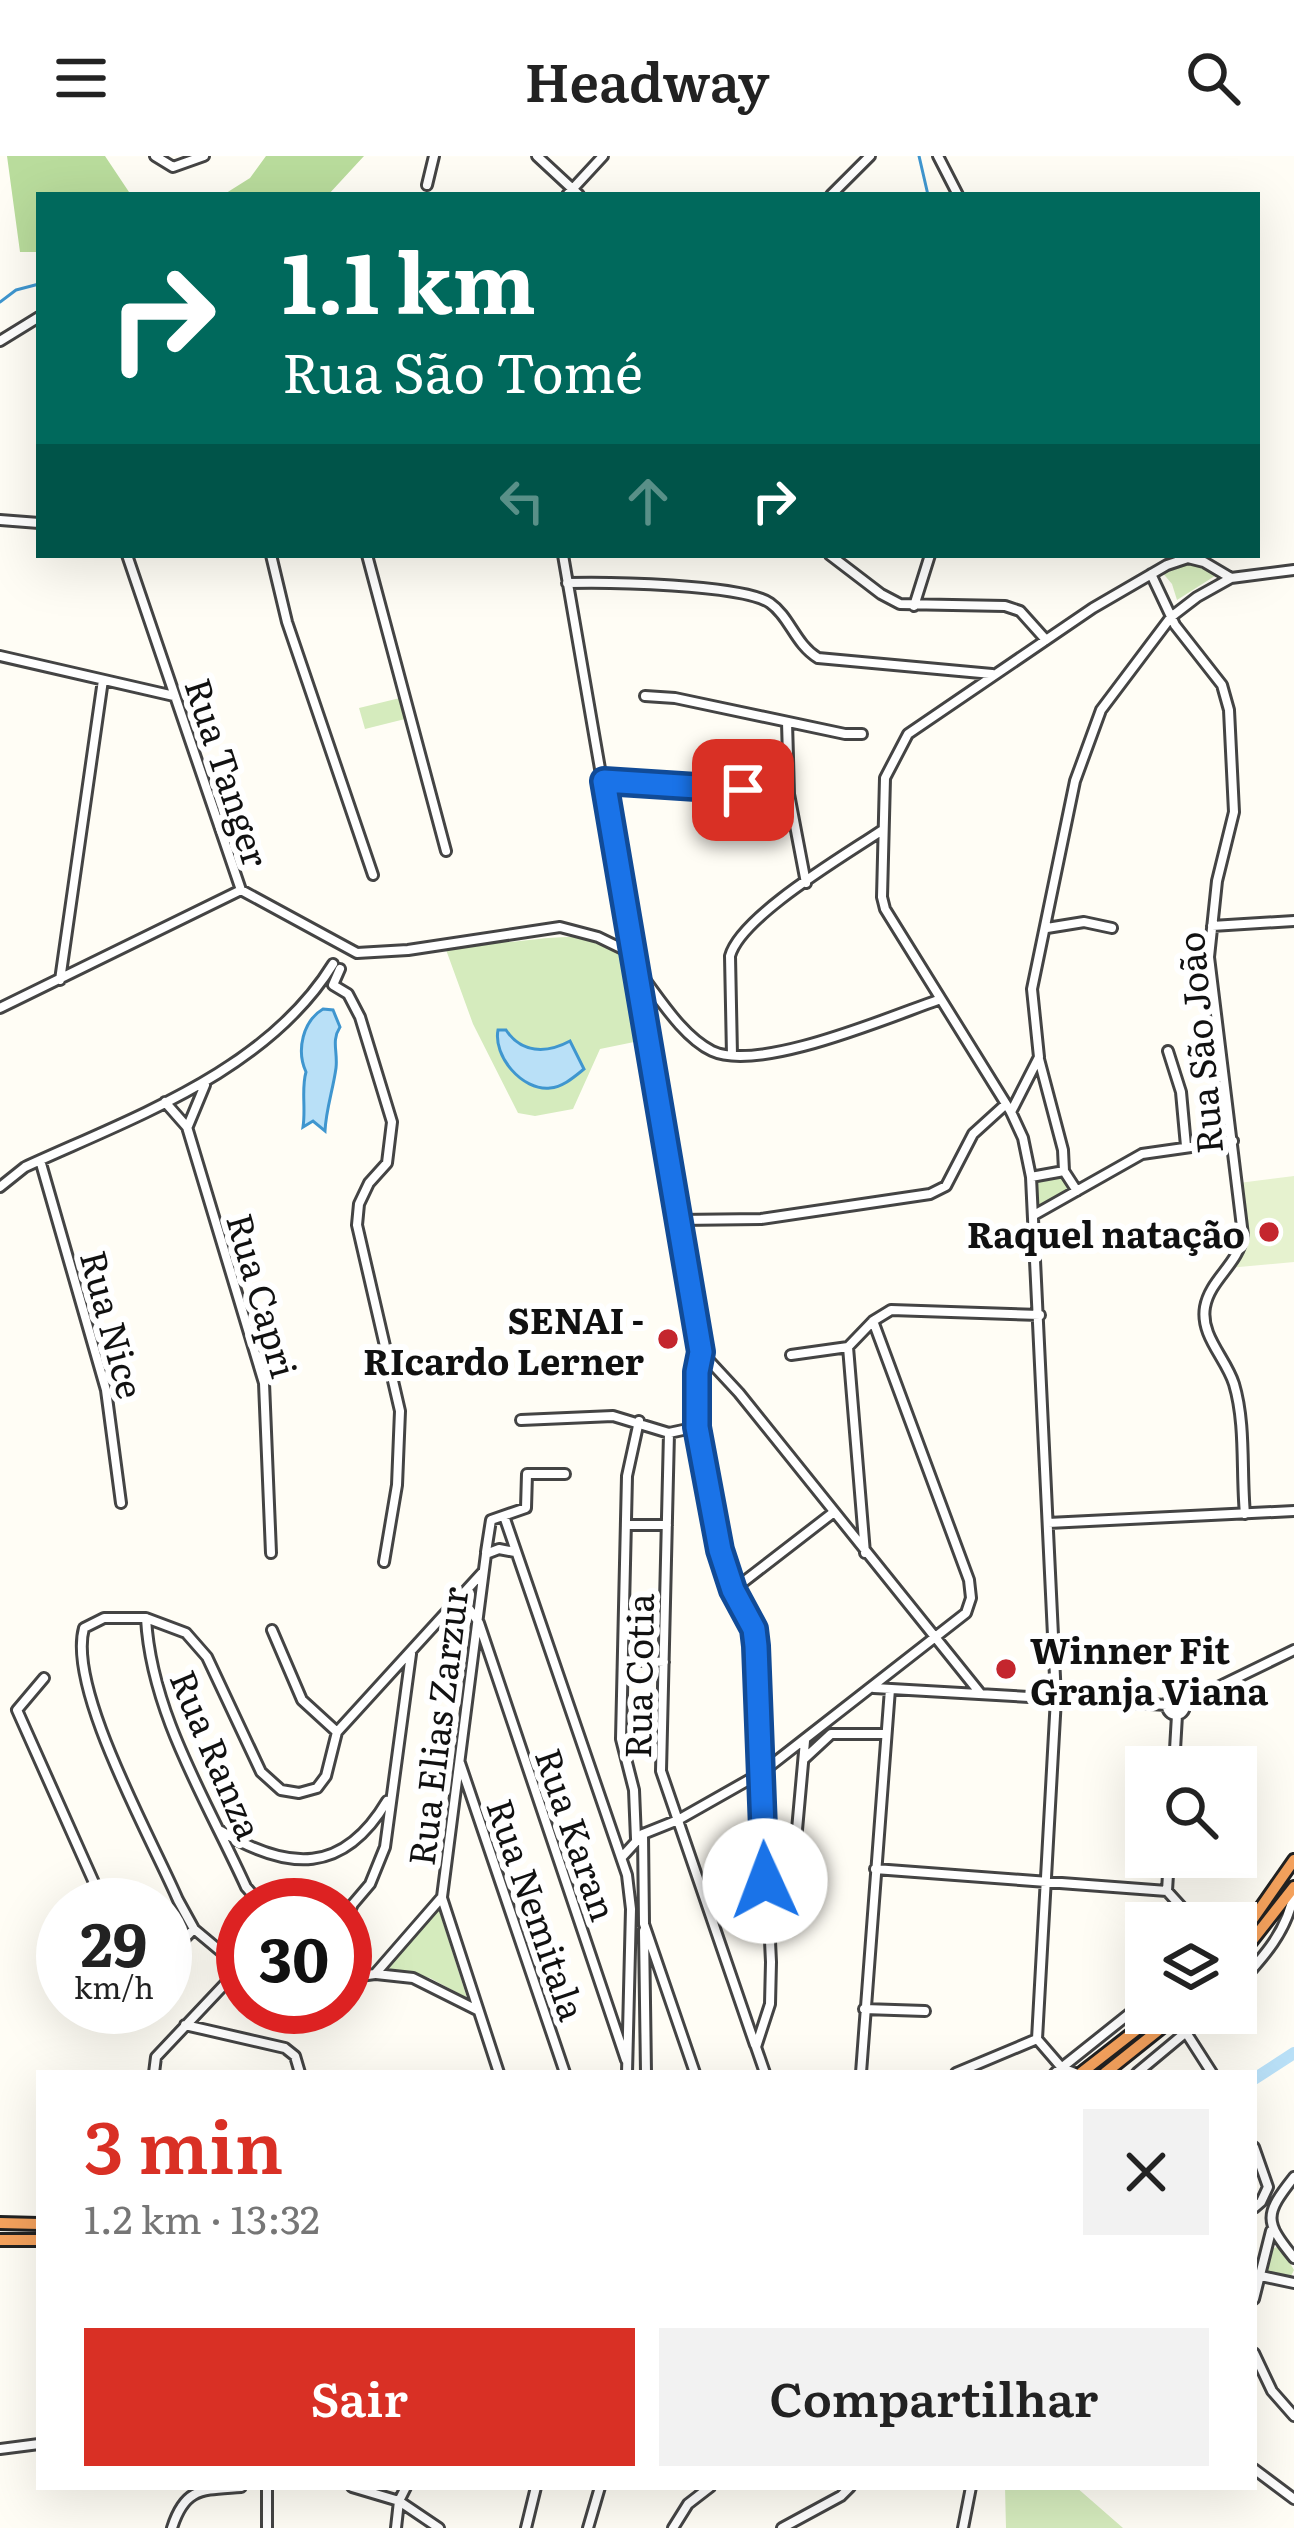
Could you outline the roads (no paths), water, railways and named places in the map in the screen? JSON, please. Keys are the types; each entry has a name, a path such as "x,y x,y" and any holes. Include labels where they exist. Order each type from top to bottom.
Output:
{"highway":[{"path":"1257,1912 1294,1860"},
{"path":"1257,1935 1294,1889"},
{"path":"1082,2070 1130,2034"},
{"path":"1110,2070 1154,2034"},
{"path":"0,2223 36,2224"},
{"path":"0,2240 36,2240"}],"street":[{"path":"155,156 173,167 205,156"},
{"path":"427,185 434,156"},
{"path":"536,156 570,192"},
{"path":"574,192 604,156"},
{"path":"834,192 869,156"},
{"path":"938,156 956,192"},
{"path":"0,341 36,319"},
{"path":"0,520 36,524"},
{"name":"Rua Tanger","path":"0,1008 241,890 128,558"},
{"path":"272,558 287,622 374,875"},
{"path":"368,558 446,851"},
{"path":"563,558 701,1352 697,1427 720,1550 733,1590 754,1629 771,1962 770,2004 756,2047"},
{"path":"834,558 881,594 914,606 1005,606 1020,611 1046,640"},
{"path":"914,606 929,558"},
{"path":"1125,2017 1059,2070 1036,2039 1056,1698 1031,1177 1023,1138 1009,1108 885,909 885,778 908,734 1151,574 1189,558 1231,578"},
{"path":"1077,1191 1064,1171 1064,1150 1039,1058 1032,989 1076,781 1092,732 1119,684 1172,617 1231,578 1294,570"},
{"name":"Rua São João","path":"1151,574 1179,632 1213,670 1229,710 1234,812 1217,881 1209,957 1242,1242 1209,1293 1204,1313 1208,1335 1235,1391 1245,1514"},
{"path":"567,583 628,581 748,595 772,604 797,642 818,658 996,675"},
{"path":"0,656 176,696"},
{"path":"60,980 104,680"},
{"path":"645,696 862,734"},
{"path":"787,722 789,794 806,883"},
{"path":"604,781 789,794"},
{"path":"732,1055 733,944 806,883 882,831"},
{"path":"241,890 357,953 560,928 598,937 633,954"},
{"path":"1049,914 1062,924"},
{"path":"1211,926 1294,921"},
{"path":"1045,929 1084,922 1112,928"},
{"path":"346,949 333,985 348,994 360,1017 392,1122 387,1163 359,1204 357,1225 400,1411 398,1485 384,1562"},
{"path":"0,1187 40,1160 206,1083 242,1059 339,963 357,953"},
{"path":"635,966 687,1031 711,1051 732,1055 752,1057 812,1043 938,1000"},
{"path":"1168,1051 1181,1092 1186,1146"},
{"path":"679,1220 761,1220 930,1194 946,1186 973,1134 1009,1108 1039,1058"},
{"path":"165,1102 187,1127 206,1083"},
{"name":"Rua Capri","path":"187,1127 264,1382 271,1553"},
{"path":"1034,1215 1142,1154 1233,1141"},
{"name":"Rua Nice","path":"40,1160 106,1390 121,1503"},
{"path":"1031,1177 1064,1171"},
{"path":"791,1355 848,1347 872,1321 891,1310 1040,1315"},
{"path":"615,1838 678,1820 761,1773 966,1613 971,1598 969,1580 872,1321"},
{"path":"848,1347 865,1553"},
{"path":"701,1352 980,1693"},
{"path":"521,1420 613,1416 669,1433 697,1427"},
{"path":"639,1421 627,1476 621,1739 634,1790 638,1834 646,2070"},
{"name":"Rua Cotia","path":"669,1433 661,1771 765,2070"},
{"path":"486,1554 491,1520 527,1505 527,1474 565,1474"},
{"path":"1048,1523 1294,1511"},
{"path":"733,1590 834,1512"},
{"path":"504,1516 630,1892 627,2070"},
{"path":"626,1526 667,1525"},
{"name":"Rua Elias Zarzur","path":"374,1974 442,1897 486,1554 499,1549 517,1552"},
{"path":"216,1948 194,1929 101,1729 89,1689 82,1633 88,1623 146,1618 174,1626 199,1646 261,1772 281,1790 299,1793 317,1788 326,1777 337,1732 482,1573"},
{"path":"453,1606 470,1610 479,1623"},
{"name":"Rua Ranza","path":"146,1618 154,1682 242,1878"},
{"name":"Rua Karan","path":"479,1623 627,2061"},
{"path":"272,1630 302,1700 337,1732"},
{"path":"1185,1703 1294,1650"},
{"path":"372,1879 381,1858 411,1651"},
{"path":"623,1660 664,1662"},
{"path":"470,1672 493,1666"},
{"path":"861,2070 893,1672"},
{"path":"44,1678 20,1705 19,1713 92,1878"},
{"path":"873,1688 1168,1705"},
{"path":"1168,1705 1175,1697 1185,1703"},
{"path":"1177,1715 1184,1711 1185,1703"},
{"path":"1168,1705 1177,1715"},
{"path":"1175,1746 1177,1715"},
{"path":"803,1760 831,1735 886,1734"},
{"path":"794,1863 805,1741"},
{"name":"Rua Nemitala","path":"460,1762 564,2070"},
{"path":"221,1831 268,1857 314,1859 349,1845 390,1795"},
{"path":"453,1801 472,1799"},
{"path":"622,1857 638,1834"},
{"path":"875,1869 1167,1891 1177,1902"},
{"path":"1167,1891 1168,1878"},
{"path":"1257,1964 1284,1926 1294,1889"},
{"path":"442,1897 498,2070"},
{"path":"644,1924 694,2070"},
{"path":"643,1976 651,1972 661,1976"},
{"path":"374,1974 413,1978 477,2010"},
{"path":"192,2017 216,1994"},
{"path":"608,2009 631,2004"},
{"path":"864,2009 925,2011"},
{"path":"192,2027 285,2048 299,2070"},
{"path":"154,2070 156,2057 176,2034"},
{"path":"1141,2070 1187,2034 1210,2070"},
{"path":"963,2070 1036,2039"},
{"path":"1257,2157 1268,2187 1257,2289"},
{"path":"1265,2211 1294,2177"},
{"path":"1265,2211 1294,2258"},
{"path":"1261,2276 1294,2284"},
{"path":"1257,2360 1271,2391 1294,2416"},
{"path":"0,2449 36,2444"},
{"path":"1257,2471 1294,2499"},
{"path":"172,2528 178,2510 194,2493 218,2490"},
{"path":"267,2528 268,2490"},
{"path":"362,2490 400,2501 439,2528"},
{"path":"397,2528 405,2490"},
{"path":"526,2528 535,2490"},
{"path":"588,2528 599,2490"},
{"path":"674,2528 688,2504 706,2490"},
{"path":"782,2528 847,2490"},
{"path":"963,2528 969,2490"}],"water":[{"path":"323,1009 333,1010 340,1027 325,1131 313,1121 303,1127 303,1037"},
{"path":"498,1030 506,1030 519,1043 535,1049 570,1041 584,1069 555,1087 529,1084 505,1061"}],"waterway":[{"path":"919,156 927,192"},
{"path":"0,302 16,290 36,285"},
{"path":"1257,2077 1294,2053"}],"place":[{"name":"Raquel natação","path":"1269,1232"},
{"name":"SENAI - RIcardo Lerner","path":"668,1339"},
{"name":"Winner Fit Granja Viana","path":"1006,1669"}]}
